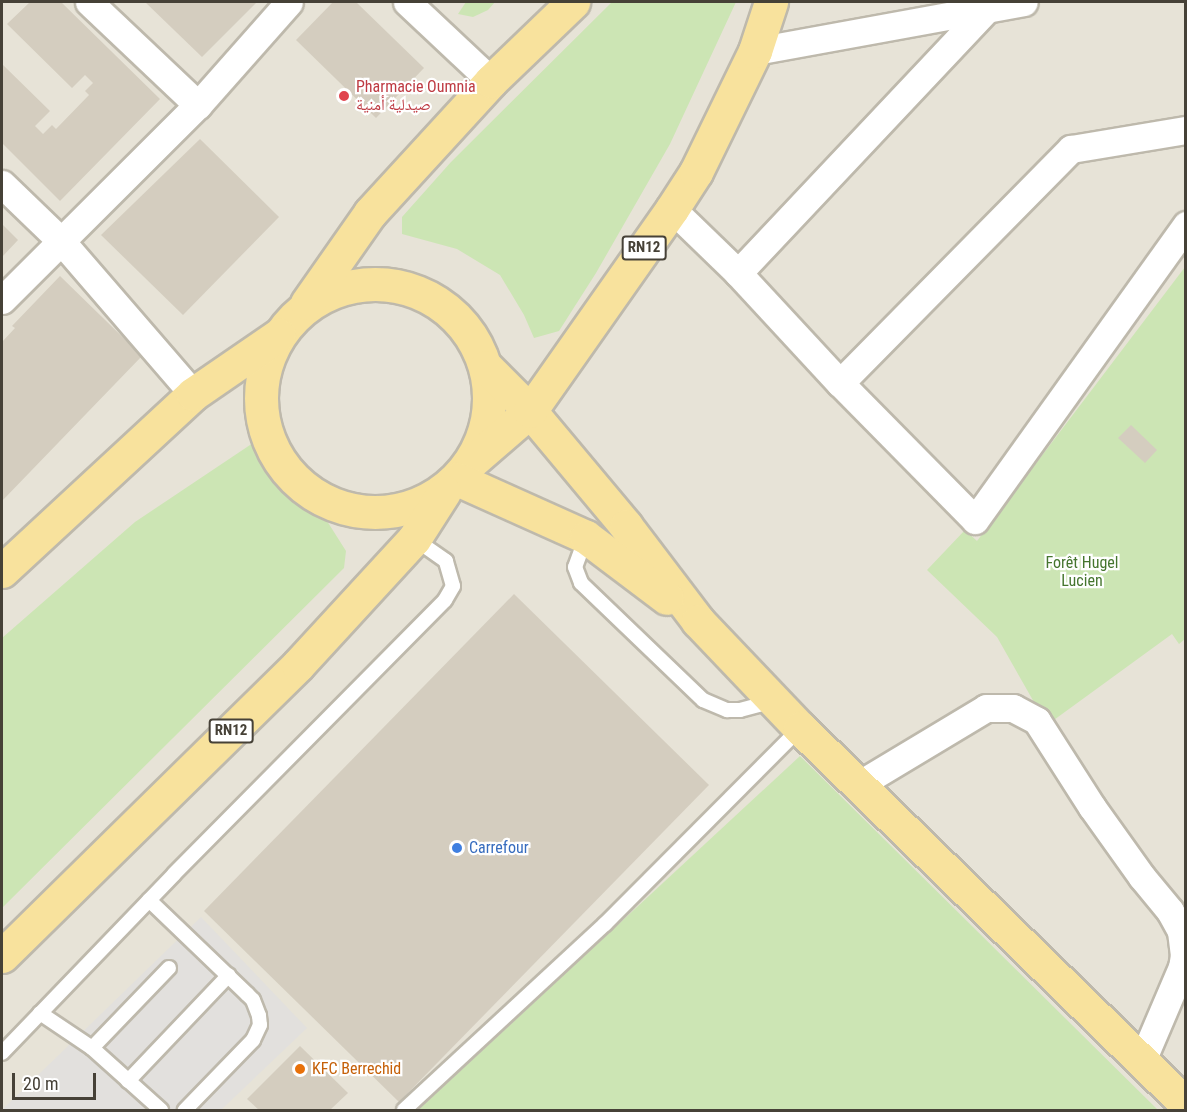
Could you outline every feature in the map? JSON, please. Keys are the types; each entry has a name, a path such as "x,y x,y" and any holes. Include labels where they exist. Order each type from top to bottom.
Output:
{"main road":[{"path":"2,571 193,394 280,334 302,310 370,213 491,81 573,2"},
{"name":"RN12","path":"2,956 298,665 414,539 457,478 530,411 696,172 755,51 771,2"},
{"path":"280,334 263,368 259,399 264,428 275,456 294,480 318,498 346,510 376,514 406,509 457,478 485,413 488,394 486,367 474,339 456,315 432,297 404,286 374,282 344,286 302,310"},
{"path":"486,367 530,411 626,526 698,621 800,728 1185,1104"},
{"path":"457,478 586,537 698,621"}],"street":[{"path":"89,2 198,105"},
{"path":"2,300 198,105 289,2"},
{"path":"407,2 491,81"},
{"path":"755,51 990,4 1024,2"},
{"path":"738,273 990,4"},
{"path":"840,383 1071,149 1185,130"},
{"path":"2,184 62,242 193,394"},
{"path":"672,209 738,273 840,383 975,520 1185,225"},
{"path":"858,785 986,708 999,706 1026,712 1046,732 1098,816 1142,877 1170,910 1183,931 1182,967 1142,1062"}],"lane":[{"path":"586,537 576,567 581,583 703,700 715,706 734,710 774,701"},
{"path":"2,1053 149,900 445,600 453,586 446,561 414,539"},
{"path":"404,1110 604,924 800,728"},
{"path":"149,900 229,975 257,1008 260,1025 247,1047 185,1110"},
{"path":"92,1048 169,968"},
{"path":"129,1081 229,975"},
{"path":"40,1013 92,1048 161,1110"}],"shaded area":[{"path":"2,2 1185,2 1185,1110 2,1110"},
{"path":"201,917 307,1028 221,1110 2,1110"}],"green space":[{"path":"466,2 495,2 488,10 473,17 458,14"},
{"path":"612,2 736,2 670,144 596,273 559,331 534,338 524,315 500,275 457,249 402,234 402,217 451,162"},
{"name":"Forêt Hugel Lucien","path":"1185,267 1185,639 1179,644 1172,634 1047,725 997,637 927,570 965,530 977,541"},
{"path":"253,443 294,492 310,502 327,521 346,551 344,568 2,908 2,638 135,522"},
{"path":"800,756 1158,1110 418,1110"}],"building":[{"path":"30,2 61,2 160,99 60,201 2,143 2,64 50,111 35,126 43,134 52,125 56,129 89,95 85,91 93,83 85,75 72,88 7,24"},
{"path":"145,2 257,2 202,57"},
{"path":"333,2 356,2 424,68 376,118 296,40"},
{"path":"200,139 279,217 183,315 101,235"},
{"path":"2,224 18,240 2,257"},
{"path":"60,276 142,356 2,501 2,342 15,328 12,326"},
{"path":"1131,425 1157,450 1145,463 1118,438"},
{"path":"514,594 709,785 399,1102 204,911"},
{"name":"KFC Berrechid","path":"300,1046 348,1093 330,1110 259,1110 247,1099"}],"place":[{"name":"Pharmacie Oumnia صيدلية أمنية","path":"344,96"},
{"name":"Carrefour","path":"457,848"},
{"name":"KFC Berrechid","path":"300,1069"}]}
